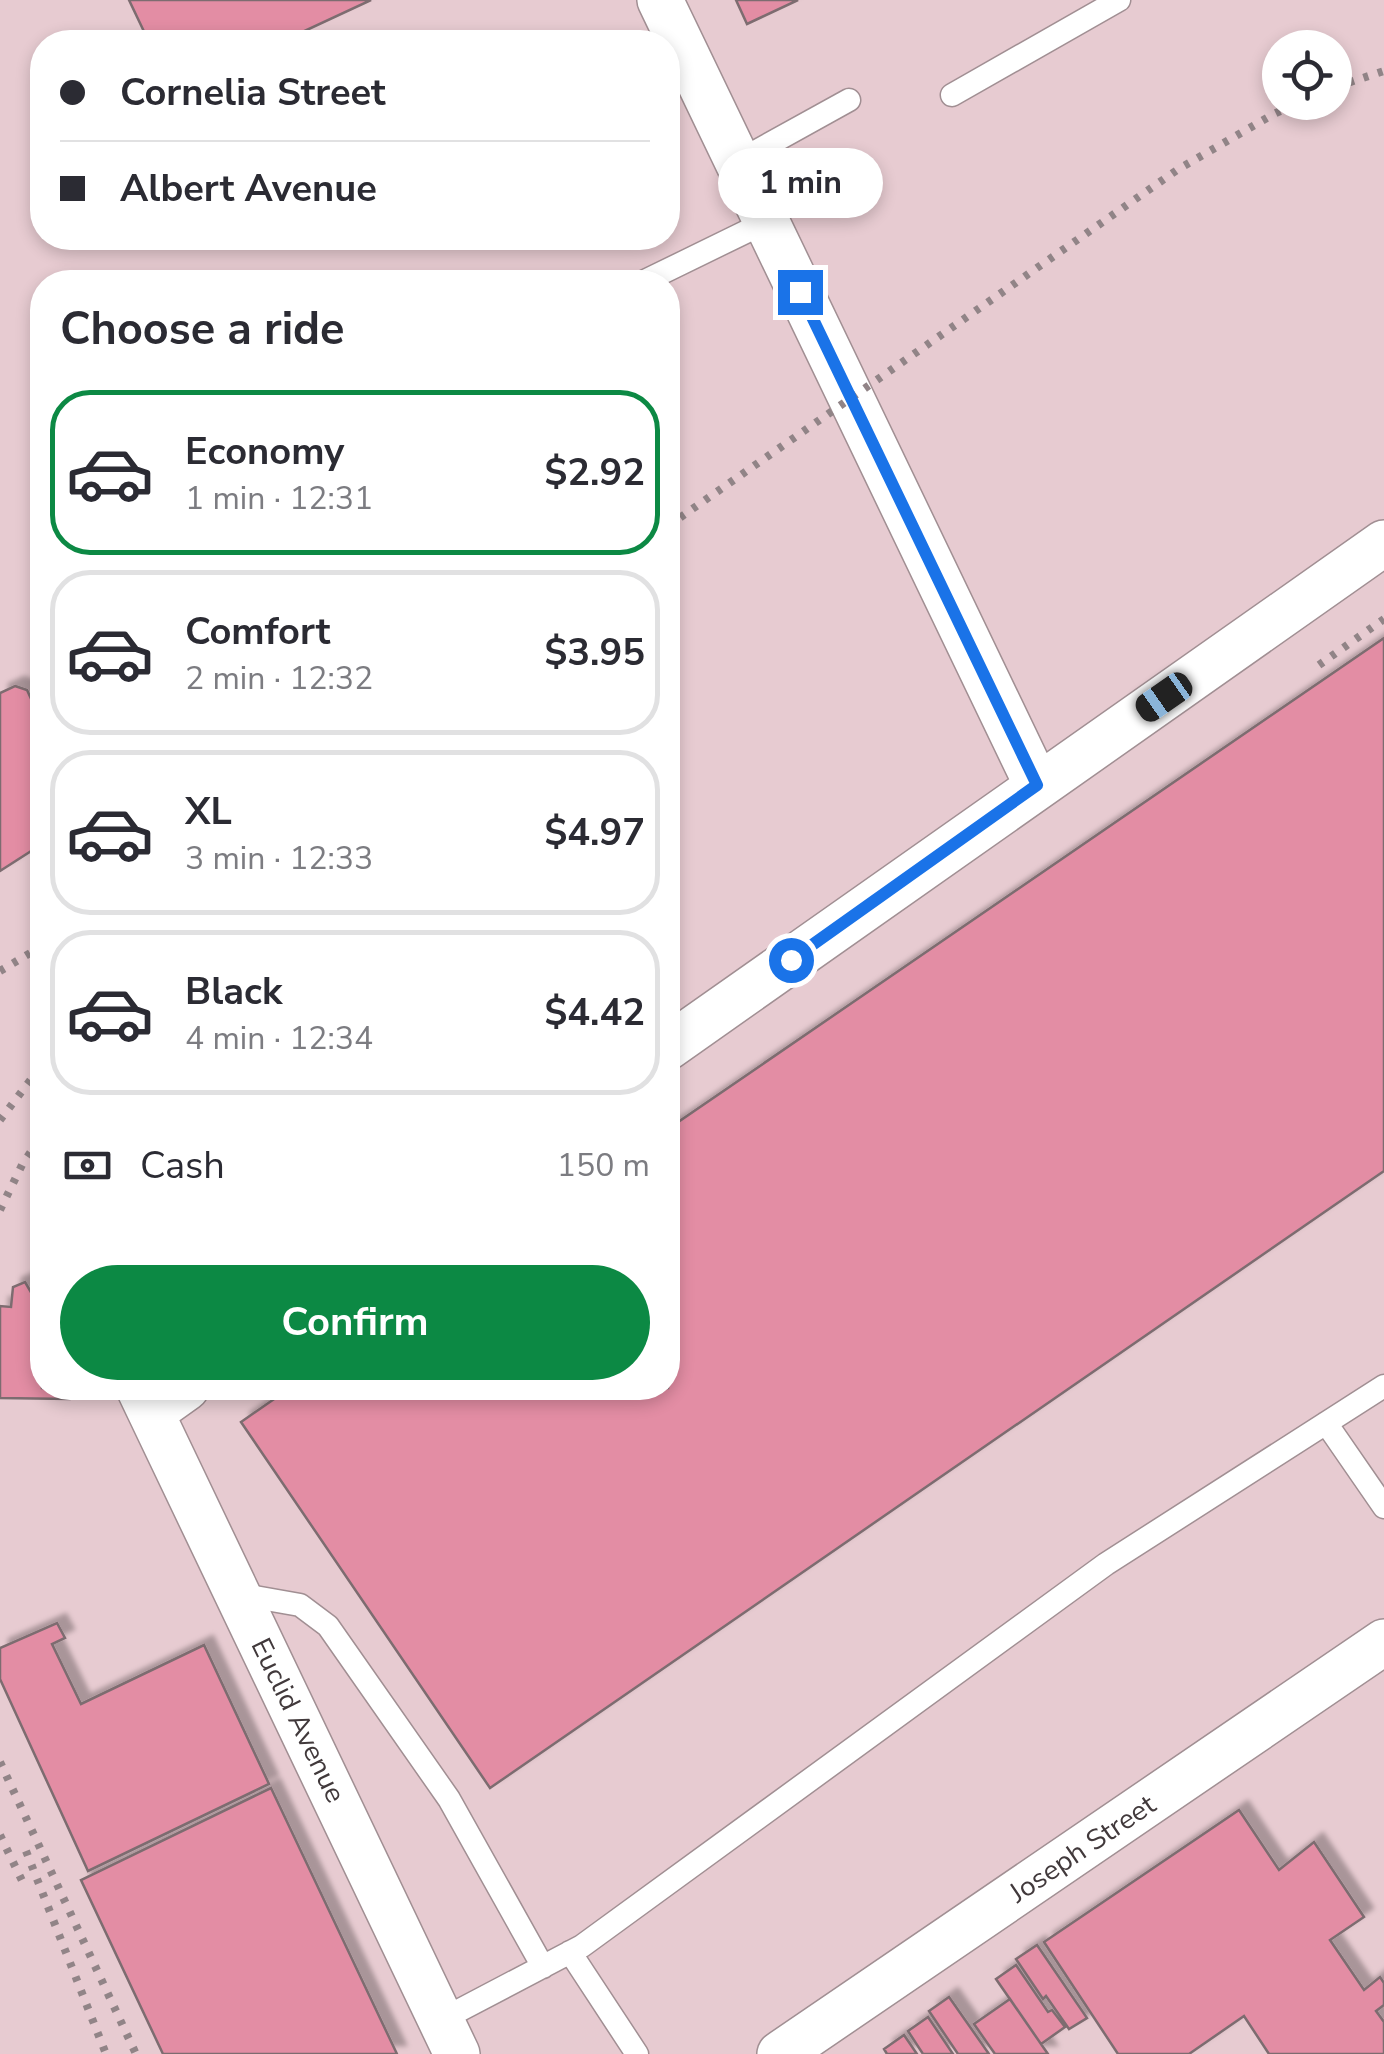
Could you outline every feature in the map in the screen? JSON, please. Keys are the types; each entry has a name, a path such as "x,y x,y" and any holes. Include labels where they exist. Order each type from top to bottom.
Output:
{"street":[{"path":"660,0 674,30"},
{"path":"680,42 1037,785"},
{"path":"680,1038 1384,544"},
{"name":"Euclid Avenue","path":"160,1400 238,1594 449,2037"},
{"name":"Joseph Street","path":"780,2054 1384,1642"}],"lane":[{"path":"952,95 1119,0"},
{"path":"737,162 849,100"},
{"path":"668,270 766,222"},
{"path":"449,2037 1106,1564 1384,1386"},
{"path":"1326,1423 1384,1508"},
{"path":"238,1594 300,1605 328,1626 450,1799 543,1967"},
{"path":"570,1952 637,2054"}],"shaded area":[{"path":"0,0 1384,0 1384,2054 0,2054"}],"building":[{"path":"129,0 371,0 307,30 143,30"},
{"path":"736,0 798,0 747,24"},
{"path":"1384,638 1384,1171 490,1788 241,1422 273,1400 680,1400 680,1121"},
{"path":"15,686 27,690 30,697 30,852 0,871 0,693"},
{"path":"25,1282 30,1291 30,1398 0,1398 0,1306 11,1307 13,1287"},
{"path":"57,1623 65,1638 52,1644 81,1704 204,1645 269,1784 88,1871 0,1679 0,1648"},
{"path":"271,1788 397,2054 163,2054 81,1880"},
{"path":"1239,1810 1279,1870 1314,1842 1364,1917 1330,1940 1364,1990 1380,1977 1384,1983 1384,2005 1376,2011 1384,2022 1384,2054 1269,2054 1244,2016 1189,2054 1118,2054 1044,1942"},
{"path":"1037,1945 1087,2018 1069,2029 1016,1959"},
{"path":"1016,1965 1048,2012 1052,2010 1065,2027 1041,2044 996,1979"},
{"path":"949,1997 989,2054 958,2054 929,2011"},
{"path":"1010,1999 1048,2054 995,2054 974,2024"},
{"path":"928,2017 953,2054 923,2054 908,2031"},
{"path":"904,2035 917,2054 887,2054 884,2049"}],"railway":[{"path":"1352,81 1384,71"},
{"path":"680,518 1177,170 1263,120"},
{"path":"1319,665 1384,619"},
{"path":"0,971 30,953"},
{"path":"0,1120 30,1081"},
{"path":"0,1210 30,1153"},
{"path":"0,1762 136,2054"},
{"path":"0,1835 26,1889"},
{"path":"26,1851 106,2054"}],"route":[{"path":"791,960 1037,785 800,292"}]}
